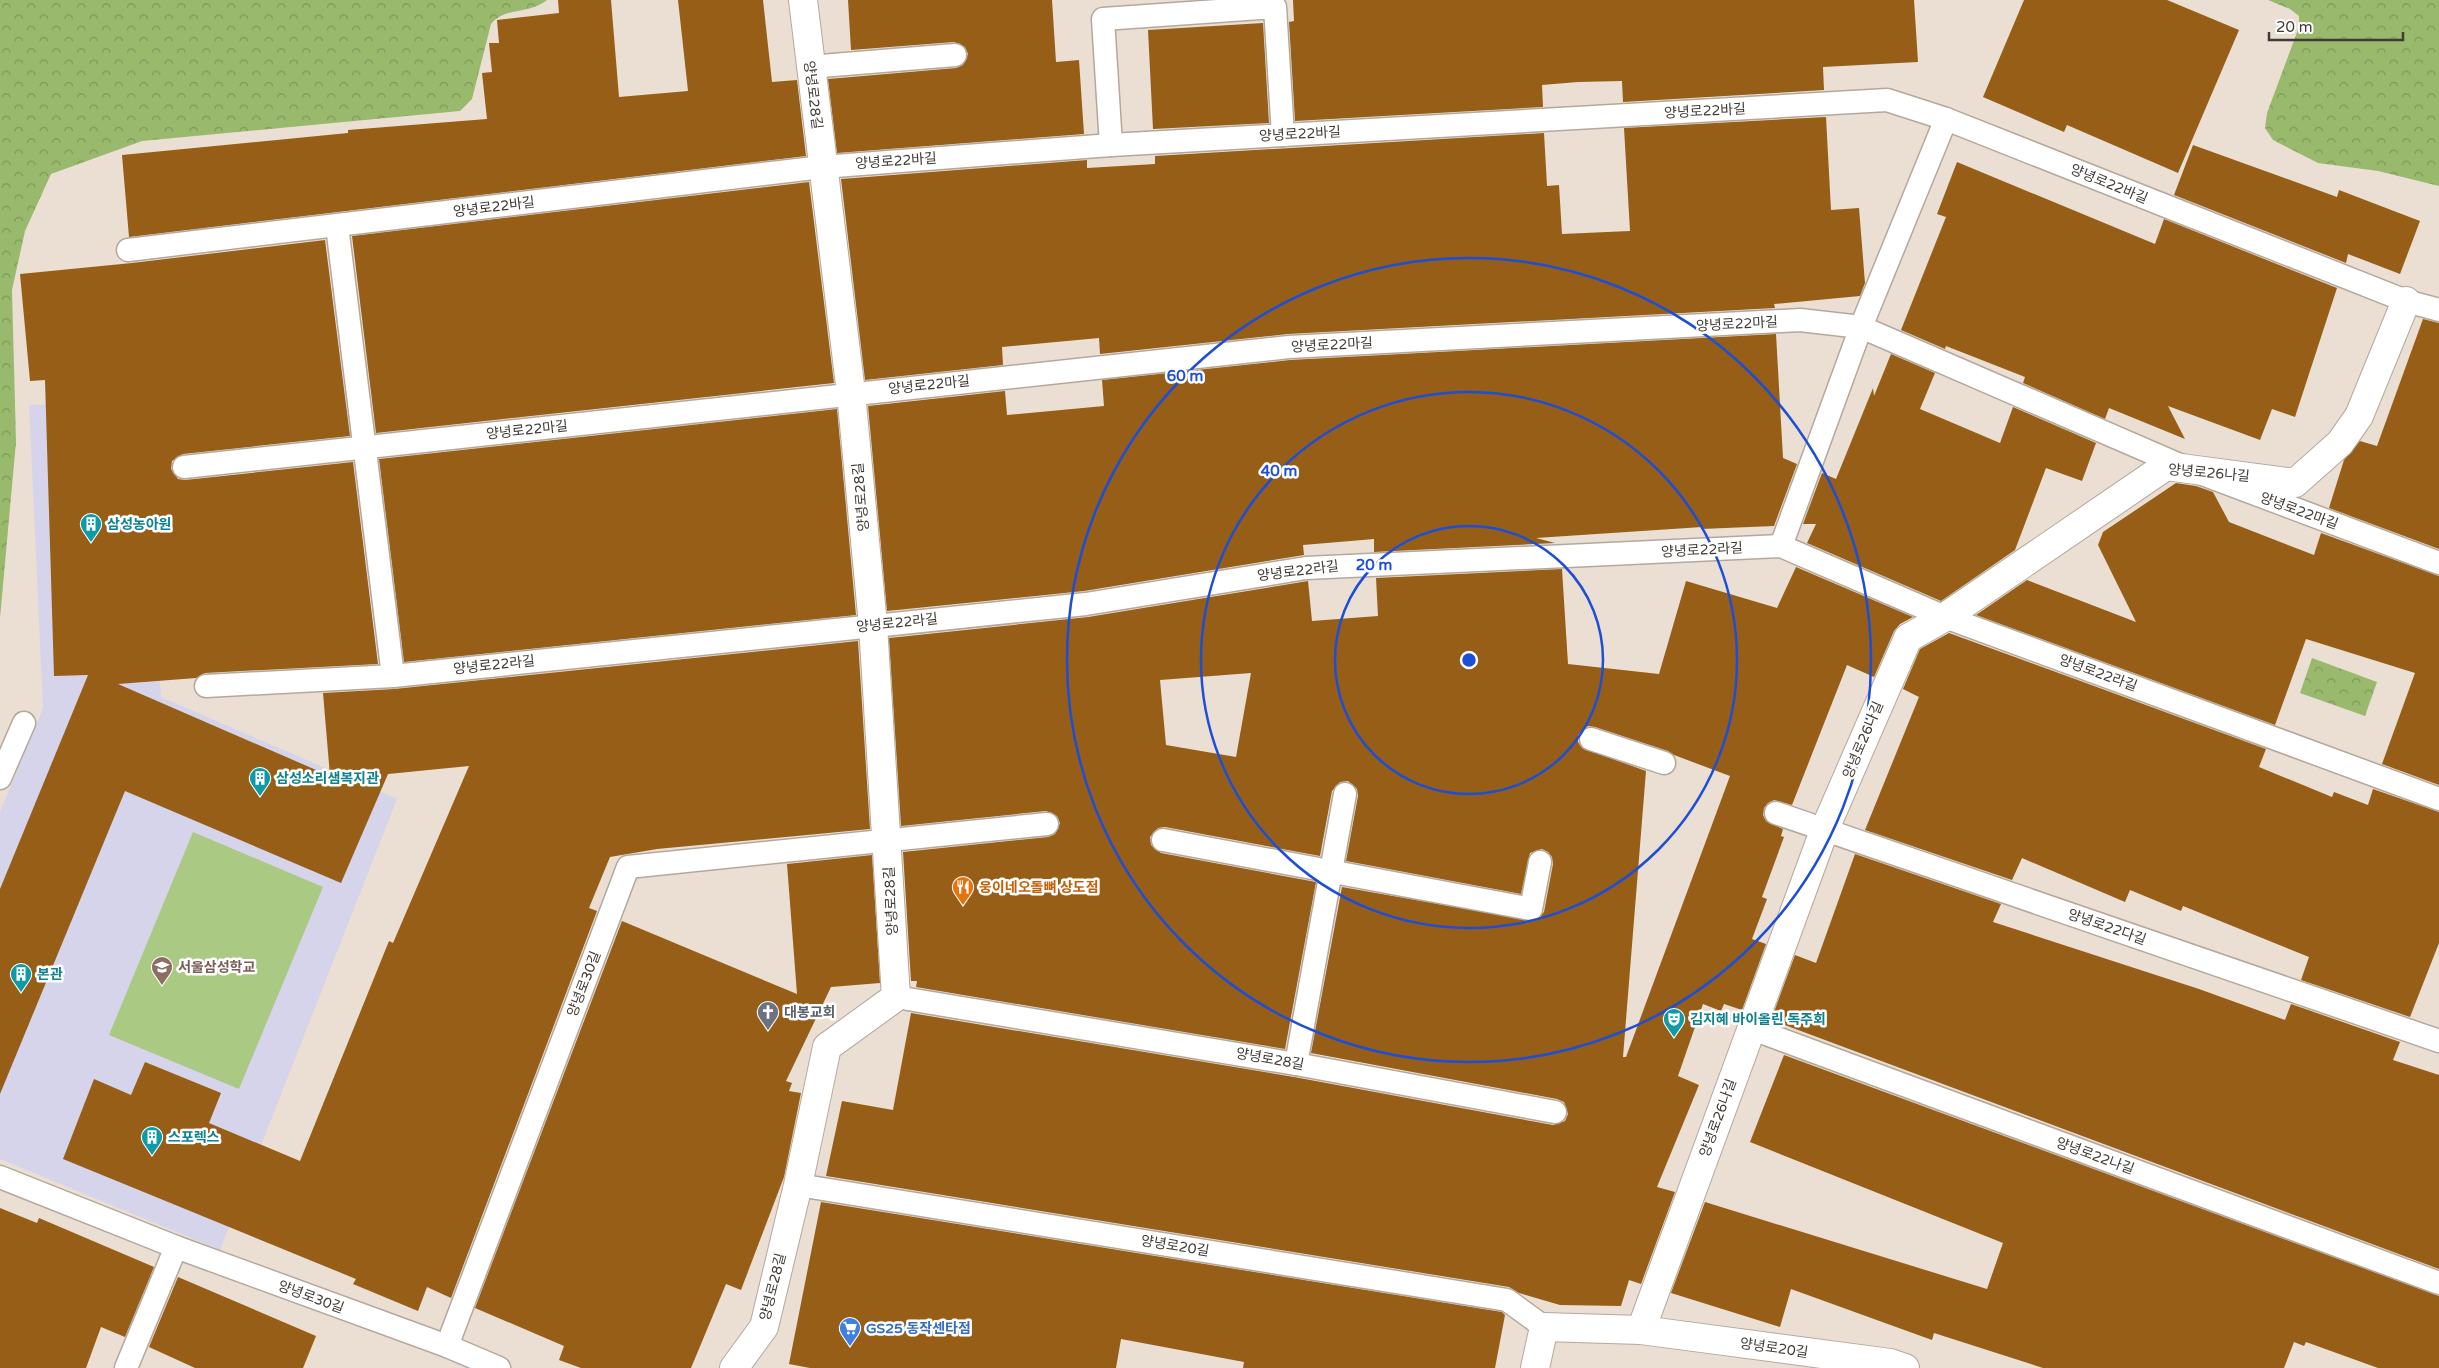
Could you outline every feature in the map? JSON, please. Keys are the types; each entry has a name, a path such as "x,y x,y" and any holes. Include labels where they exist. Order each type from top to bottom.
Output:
{"street":[{"name":"양녕로28길","path":"734,1368 764,1327 798,1185 827,1047 896,996 888,840 873,625 851,393 809,67 803,0"},
{"name":"양녕로26나길","path":"1641,1330 1750,1028 1824,831 1908,638 1945,617 2166,466 2295,483 2340,443 2359,416 2406,301"},
{"path":"1535,1368 1544,1327 1641,1330"},
{"name":"양녕로20길","path":"1641,1330 1890,1364 1905,1368"}],"lane":[{"path":"1111,145 1102,19 1275,7 1283,135"},
{"path":"809,67 954,55"},
{"name":"양녕로22바길","path":"128,250 822,167 1111,145 1887,100 1946,119 2406,301 2439,310"},
{"path":"1781,546 1861,327 1946,119"},
{"path":"337,226 394,676"},
{"name":"양녕로22마길","path":"184,467 851,393 1289,347 1800,320 1861,327 2189,469 2439,563"},
{"name":"양녕로22라길","path":"206,686 394,676 1086,604 1306,568 1781,546 1945,617 2439,798"},
{"path":"0,778 24,722"},
{"path":"1591,739 1664,763"},
{"path":"1296,1064 1344,794"},
{"name":"양녕로22다길","path":"1776,813 2439,1041"},
{"path":"888,840 1047,824"},
{"name":"양녕로30길","path":"447,1346 628,867 888,840"},
{"path":"1163,840 1532,909 1540,862"},
{"name":"양녕로28길","path":"896,996 1296,1064 1555,1112"},
{"name":"양녕로22나길","path":"1750,1028 2439,1283"},
{"name":"양녕로30길","path":"0,1177 176,1247 447,1346 499,1368"},
{"name":"양녕로20길","path":"798,1185 1507,1300 1544,1327"},
{"path":"126,1368 176,1247"}],"shaded area":[{"name":"서울삼성학교","path":"140,403 161,697 397,799 220,1250 0,1159 0,812 43,708 29,405"}],"green space":[{"path":"0,0 547,0 533,8 511,12 497,18 491,24 472,99 460,111 142,141 51,174 25,231 12,290 16,442 0,618"},
{"path":"2268,0 2439,0 2439,186 2378,171 2318,163 2273,140 2265,128 2267,113 2299,27 2299,16 2290,9"},
{"path":"2312,658 2377,682 2365,716 2300,693"},
{"path":"193,832 323,887 239,1089 109,1035"}],"building":[{"path":"558,0 611,0 619,97 688,91 678,0 763,0 772,82 797,80 806,156 129,237 122,155 348,133 348,130 487,119 482,73 492,72 489,43 499,43 497,20 559,13"},
{"path":"848,0 1052,0 1056,62 1079,60 1084,134 837,153 828,79 956,68 963,65 968,54 965,47 954,42 851,50"},
{"path":"1293,0 1914,0 1918,62 1823,67 1824,90 1623,102 1622,81 1578,82 1542,85 1543,107 1295,121 1289,22 1294,21"},
{"path":"2024,0 2167,0 2239,30 2178,173 2067,125 2064,132 1983,97"},
{"path":"1263,23 1269,123 1153,129 1148,30"},
{"path":"1826,117 1831,210 1859,208 1865,283 1860,296 1774,304 1775,308 1288,334 1100,354 1099,338 1002,347 1003,365 865,380 841,179 1087,160 1087,168 1155,164 1155,156 1544,133 1547,186 1559,185 1562,234 1630,231 1624,128"},
{"path":"2193,145 2337,197 2339,190 2420,221 2400,274 2348,254 2346,263 2174,195"},
{"path":"1957,162 2155,244 2164,219 2337,288 2295,417 2272,409 2260,440 2168,406 2185,439 2109,408 2105,419 2023,383 2025,377 1946,346 1945,349 1901,330 1946,217 1937,214"},
{"path":"809,182 834,383 376,433 352,236"},
{"path":"325,240 350,436 183,454 172,461 171,469 178,479 185,480 353,462 378,664 205,673 196,678 118,684 330,776 323,693 394,689 858,641 870,829 657,849 610,857 589,908 597,911 451,1298 427,1287 418,1311 353,1284 356,1279 63,1159 94,1079 131,1095 145,1062 221,1093 209,1123 300,1161 389,941 393,943 469,766 388,774 341,883 125,791 0,1094 0,889 88,675 54,676 45,380 30,381 20,274"},
{"path":"2423,319 2439,323 2439,549 2329,508 2344,460 2360,441 2377,446"},
{"path":"1776,334 1783,458 1797,464 1774,526 1701,529 1702,527 1536,538 1555,543 1374,552 1374,539 1303,545 1304,555 1084,591 887,611 868,406 1005,391 1007,415 1104,406 1102,380 1290,360"},
{"path":"1891,354 1935,373 1920,409 2000,443 2013,407 2096,443 2082,481 2046,468 2015,550 1941,601 1807,543 1816,524 1803,524 1822,473 1836,479 1873,388 1874,396"},
{"path":"837,409 856,615 404,662 379,459"},
{"path":"2176,483 2196,486 2213,492 2229,522 2314,555 2321,533 2439,576 2439,785 2382,764 2415,673 2306,639 2275,725 1976,615 2027,580 2136,622 2098,545 2103,532"},
{"path":"1796,567 1913,617 1900,624 1894,631 1874,677 1847,665 1792,805 1774,800 1764,808 1763,815 1766,821 1783,829 1781,836 1784,837 1762,897 1767,899 1752,939 1766,944 1742,1010 1724,1004 1721,1011 1703,1004 1678,1076 1699,1085 1657,1187 1675,1192 1641,1284 1629,1280 1621,1306 1560,1305 1519,1293 1509,1287 826,1176 842,1101 893,1110 911,1013 1294,1077 1553,1125 1565,1121 1568,1114 1564,1102 1557,1099 1311,1053 1342,887 1535,921 1544,912 1553,864 1552,857 1542,849 1530,853 1521,894 1346,861 1358,796 1357,789 1348,781 1340,782 1332,791 1320,856 1165,827 1158,828 1150,837 1151,845 1161,853 1316,882 1285,1049 916,987 917,981 911,981 903,852 1048,837 1055,834 1060,823 1057,816 1046,811 901,826 889,638 1088,617 1308,581 1312,621 1378,616 1376,578 1562,569 1568,664 1659,674 1686,581 1777,608","holes":["1251,673 1236,757 1166,745 1160,680","1588,726 1668,751 1730,776 1626,1057 1623,1057 1646,771 1582,748 1578,742 1578,735"]},
{"path":"1949,633 2266,749 2259,767 2332,797 2334,792 2368,805 2373,789 2439,812 2439,943 2410,1017 2301,980 2309,957 2183,906 2181,911 2130,890 2125,902 2022,858 2012,880 1865,830 1919,697 1903,689 1920,649"},
{"path":"1855,854 2001,904 1993,922 2199,989 2285,1020 2291,1004 2400,1042 2393,1060 2439,1075 2439,1269 1771,1020 1795,955 1816,963"},
{"path":"872,855 880,983 831,987 786,1081 792,1083 789,1091 801,1093 784,1177 741,1290 726,1284 691,1368 581,1368 559,1360 564,1346 475,1308 622,921 797,994 787,864"},
{"path":"1784,1055 2439,1296 2439,1368 2378,1368 2306,1342 2304,1346 2294,1342 2284,1368 2043,1368 1934,1333 1932,1340 1791,1289 1780,1327 1671,1293 1705,1202 1987,1289 2003,1243 1750,1142"},
{"path":"821,1202 1502,1312 1505,1315 1495,1368 1243,1368 1244,1362 1121,1339 1116,1368 810,1368 789,1364"},
{"path":"0,1208 37,1223 39,1218 154,1267 125,1337 101,1327 86,1368 0,1368"},
{"path":"178,1277 316,1336 303,1368 195,1368 149,1347"}],"place":[{"name":"삼성농아원","path":"91,543"},
{"name":"삼성소리샘복지관","path":"260,797"},
{"name":"웅이네오돌뼈 상도점","path":"963,906"},
{"name":"서울삼성학교","path":"162,986"},
{"name":"본관","path":"21,993"},
{"name":"대봉교회","path":"768,1031"},
{"name":"김지혜 바이올린 독주회","path":"1674,1038"},
{"name":"스포렉스","path":"152,1156"},
{"name":"GS25 동작센타점","path":"850,1347"}]}
